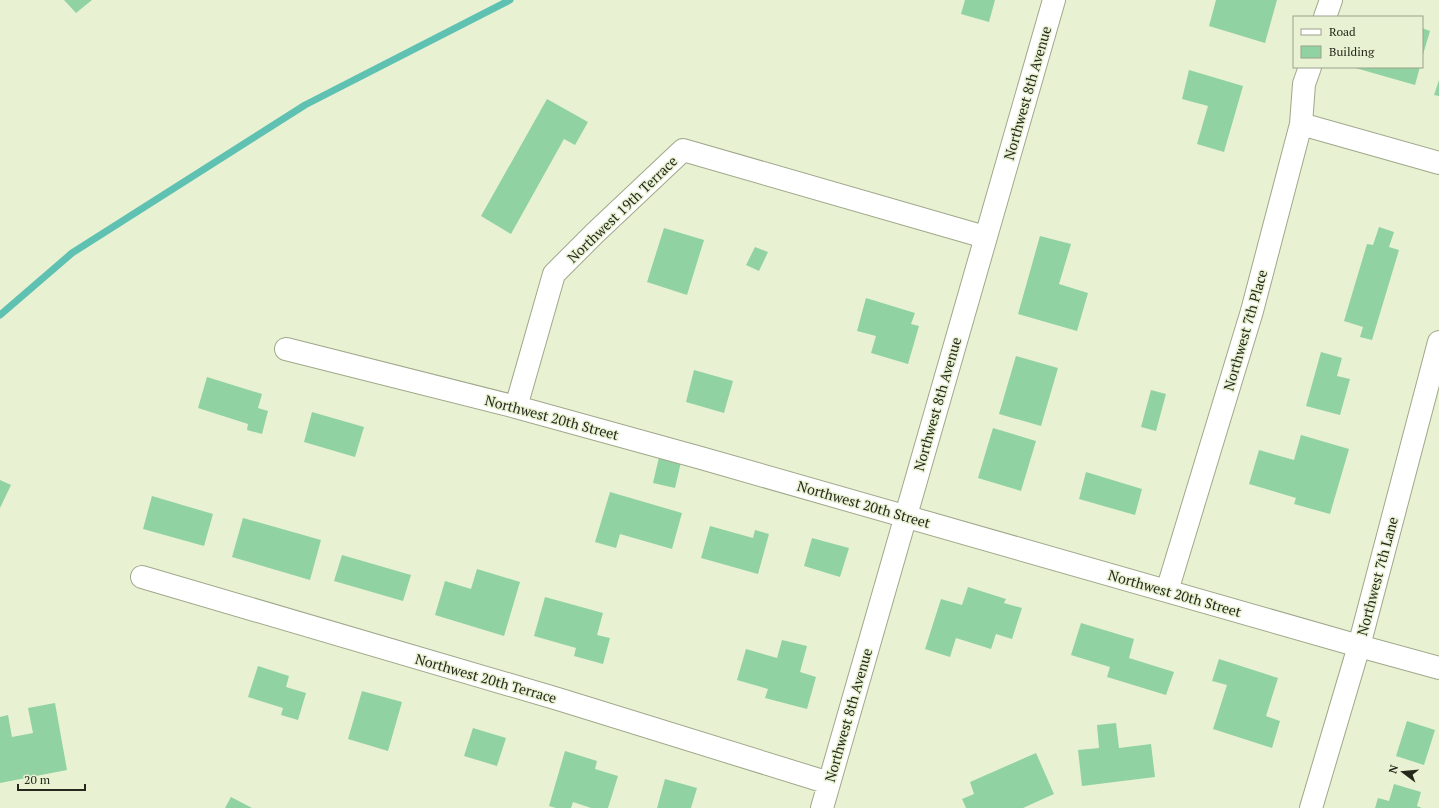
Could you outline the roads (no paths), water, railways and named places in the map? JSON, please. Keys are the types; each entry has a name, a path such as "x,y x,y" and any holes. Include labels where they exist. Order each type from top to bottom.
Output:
{"street":[{"name":"Northwest 8th Avenue","path":"822,808 1054,0"},
{"path":"1325,16 1331,0"},
{"name":"Northwest 7th Place","path":"1167,591 1252,311 1301,124 1304,84 1310,68"},
{"path":"1301,124 1439,163"},
{"name":"Northwest 19th Terrace","path":"516,407 554,274 683,150 985,237"},
{"name":"Northwest 7th Lane","path":"1311,808 1358,646 1439,342"},
{"name":"Northwest 20th Street","path":"286,349 516,407 694,456 1439,668"},
{"name":"Northwest 20th Terrace","path":"142,577 558,699 829,783"}],"waterway":[{"path":"0,315 72,253 305,105 510,0"}]}
